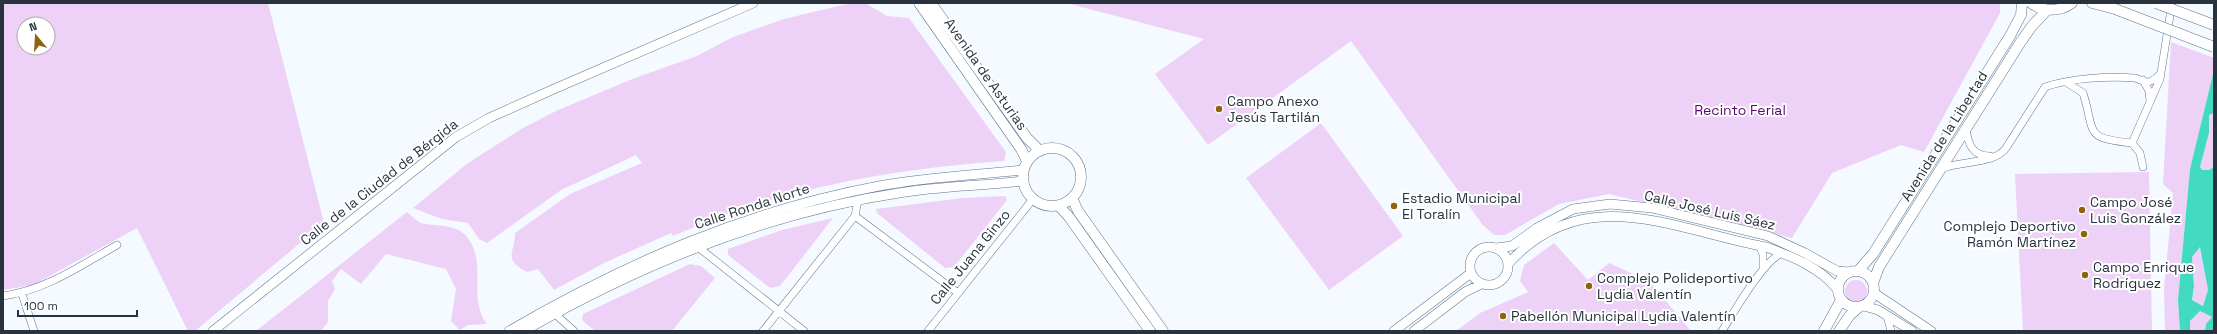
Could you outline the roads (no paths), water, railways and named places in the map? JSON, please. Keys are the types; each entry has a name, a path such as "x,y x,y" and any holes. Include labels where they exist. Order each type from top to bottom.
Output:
{"main road":[{"name":"Avenida de Asturias","path":"919,3 1021,149 1025,166"},
{"name":"Avenida de Asturias","path":"931,3 1027,138 1040,151"},
{"name":"Avenida de la Libertad","path":"1854,272 1873,254 2010,36 2021,15 2022,3"},
{"path":"2031,3 2047,10 2063,8 2072,3"},
{"path":"2092,3 2114,9 2214,47"},
{"path":"2156,3 2214,25"},
{"name":"Avenida de la Libertad","path":"1873,283 1879,267 1939,170 2020,43 2032,26 2047,10"},
{"path":"1055,148 1064,150 1076,161 1081,177 1080,186 1072,198 1059,206 1045,206 1033,199 1026,191 1023,181 1025,166 1040,151 1055,148"},
{"path":"1072,198 1078,211 1163,331"},
{"path":"1059,206 1069,217 1150,331"},
{"path":"1839,331 1850,315 1870,301 1874,293 1873,283 1867,275 1854,272 1841,279 1837,289 1841,300 1845,305 1861,307"},
{"path":"1824,331 1841,300"}],"street":[{"name":"Calle de la Ciudad de Bérgida","path":"213,331 456,137 489,118 753,3"},
{"path":"2132,143 2150,103 2160,74 2172,3"},
{"path":"1939,170 1962,162 1995,158 2005,150 2042,89 2066,82 2088,80 2121,78 2152,81 2160,74"},
{"path":"2081,91 2088,80"},
{"path":"2143,80 2149,91 2150,103"},
{"path":"2066,82 2081,91 2092,130 2097,136 2105,140 2132,143 2140,153 2143,167"},
{"path":"1966,128 1971,147 1978,154 1990,156 2005,150"},
{"name":"Calle Ronda Norte","path":"509,331 571,295 626,268 664,251 757,216 879,186 1025,166"},
{"name":"Calle Ronda Norte","path":"524,331 554,313 630,275 698,246 784,218 858,200 938,188 1023,181"},
{"name":"Calle Juana Ginzo","path":"928,331 1033,199"},
{"path":"763,331 856,216 858,200"},
{"name":"Calle José Luis Sáez","path":"1496,248 1512,246 1537,228 1573,208 1610,204 1652,208 1768,236 1805,253 1837,271 1854,272"},
{"name":"Calle José Luis Sáez","path":"1509,263 1520,251 1570,221 1609,215 1635,217 1759,245 1782,253 1820,273 1837,289"},
{"path":"856,216 958,293"},
{"path":"3,296 22,294 51,283 117,245"},
{"path":"1759,245 1764,254 1763,270"},
{"path":"698,246 778,312 804,331"},
{"path":"1414,331 1465,292 1481,284 1489,285 1503,280 1509,270 1509,263 1505,254 1496,248 1486,247 1478,250 1471,259 1471,273 1481,284"},
{"path":"1722,331 1763,270 1776,255 1782,253"},
{"path":"1394,331 1471,273"},
{"path":"1874,293 1931,331"},
{"path":"22,294 34,331"},
{"path":"1861,307 1887,316 1912,331"},
{"path":"554,313 574,331"},
{"path":"1887,316 1891,331"}],"place":[{"name":"Campo Anexo Jesús Tartilán","path":"1219,109"},
{"name":"Estadio Municipal El Toralín","path":"1394,206"},
{"name":"Campo José Luis González","path":"2082,210"},
{"name":"Complejo Deportivo Ramón Martínez","path":"2084,234"},
{"name":"Campo Enrique Rodríguez","path":"2085,275"},
{"name":"Complejo Polideportivo Lydia Valentín","path":"1589,286"},
{"name":"Pabellón Municipal Lydia Valentín","path":"1503,316"}],"park label":[{"name":"Recinto Ferial","path":"1740,110"}]}
